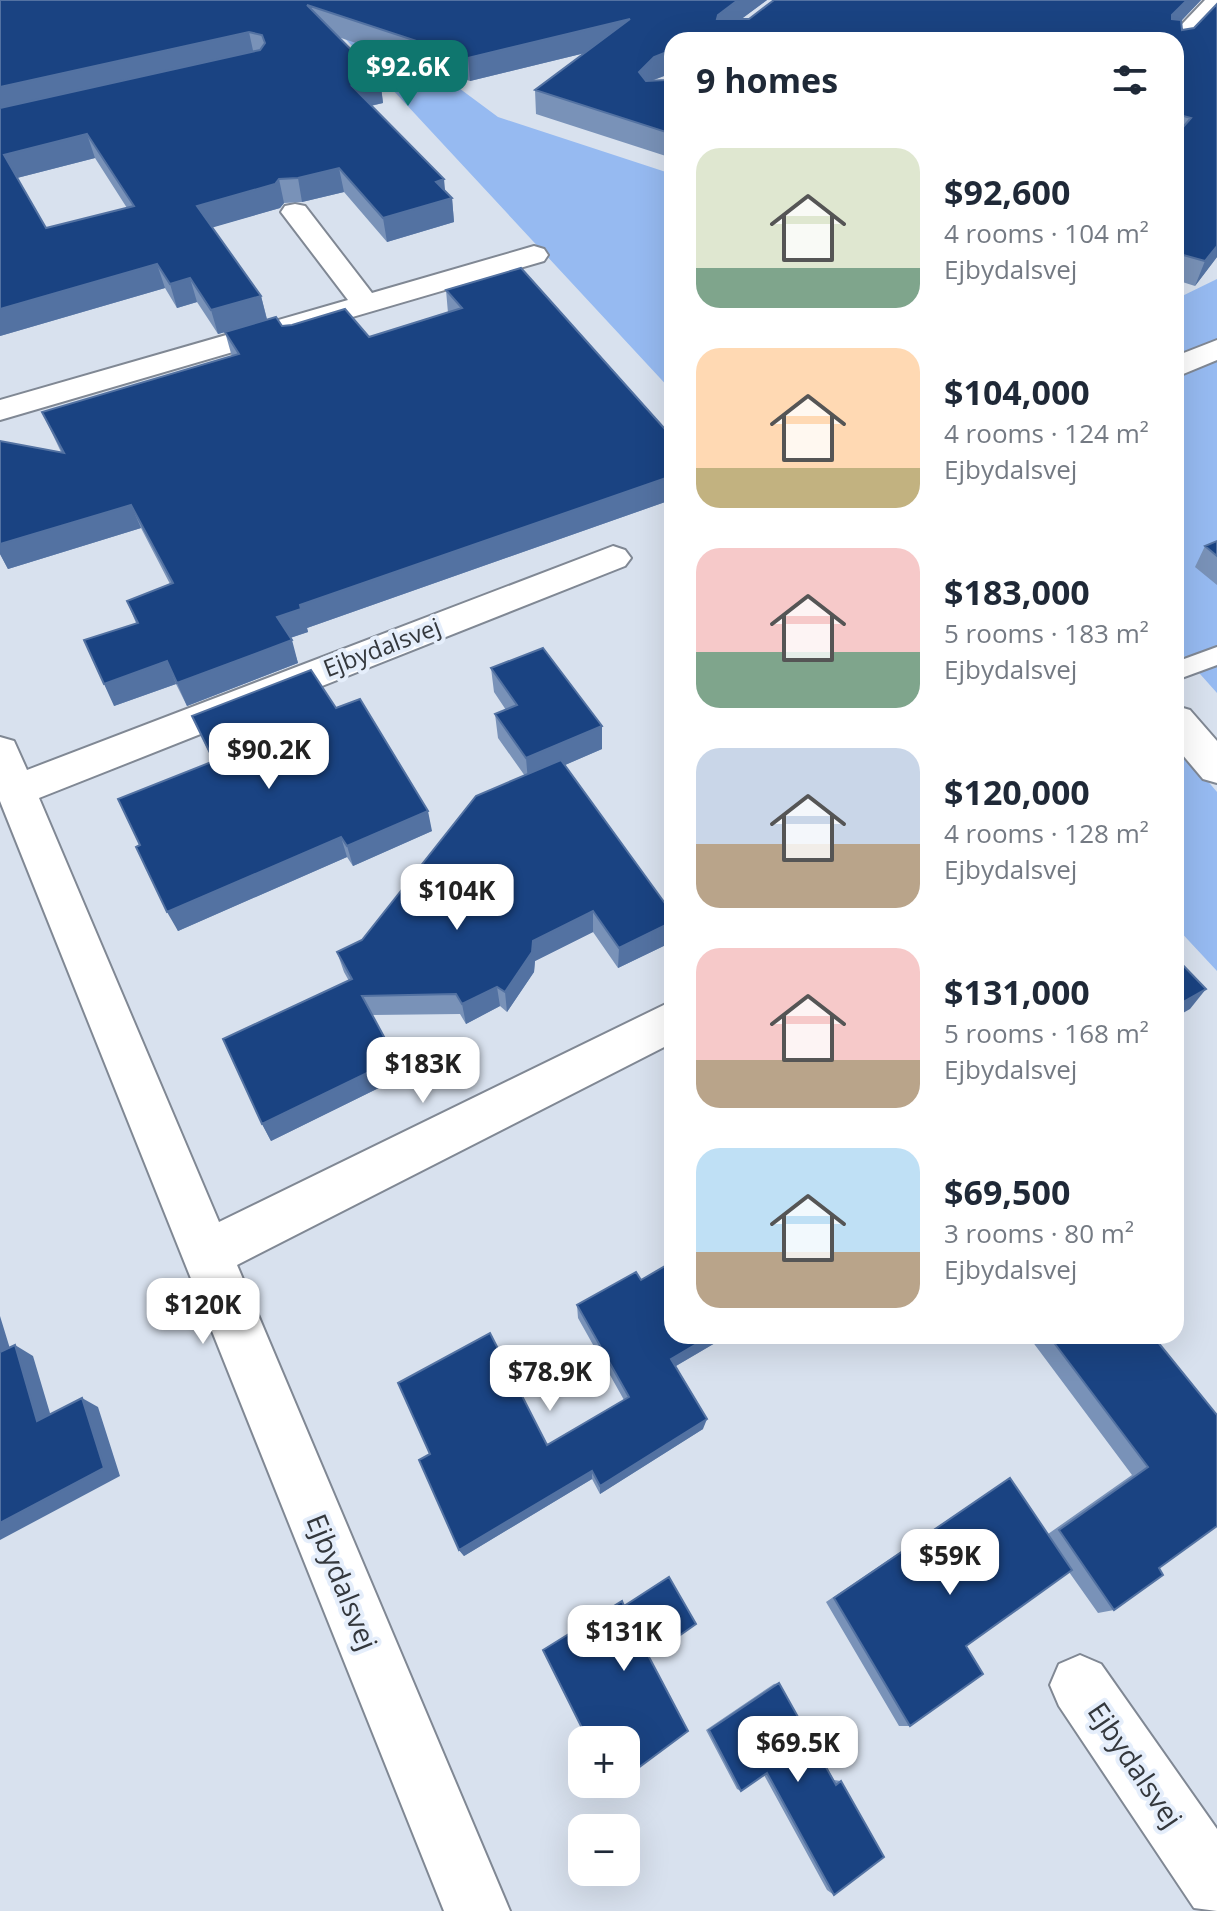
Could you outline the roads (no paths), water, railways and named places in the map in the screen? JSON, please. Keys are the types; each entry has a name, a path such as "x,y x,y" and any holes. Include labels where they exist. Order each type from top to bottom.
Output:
{"street":[{"path":"1184,36 1217,1"},
{"path":"295,212 366,304"},
{"path":"0,410 534,255"},
{"path":"1184,364 1217,349"},
{"name":"Ejbydalsvej","path":"477,1911 8,772 613,558"},
{"path":"1184,729 1217,768"},
{"path":"207,1254 664,1025"},
{"name":"Ejbydalsvej","path":"1080,1685 1217,1885"}],"lane":[{"path":"1184,668 1217,656"}]}
